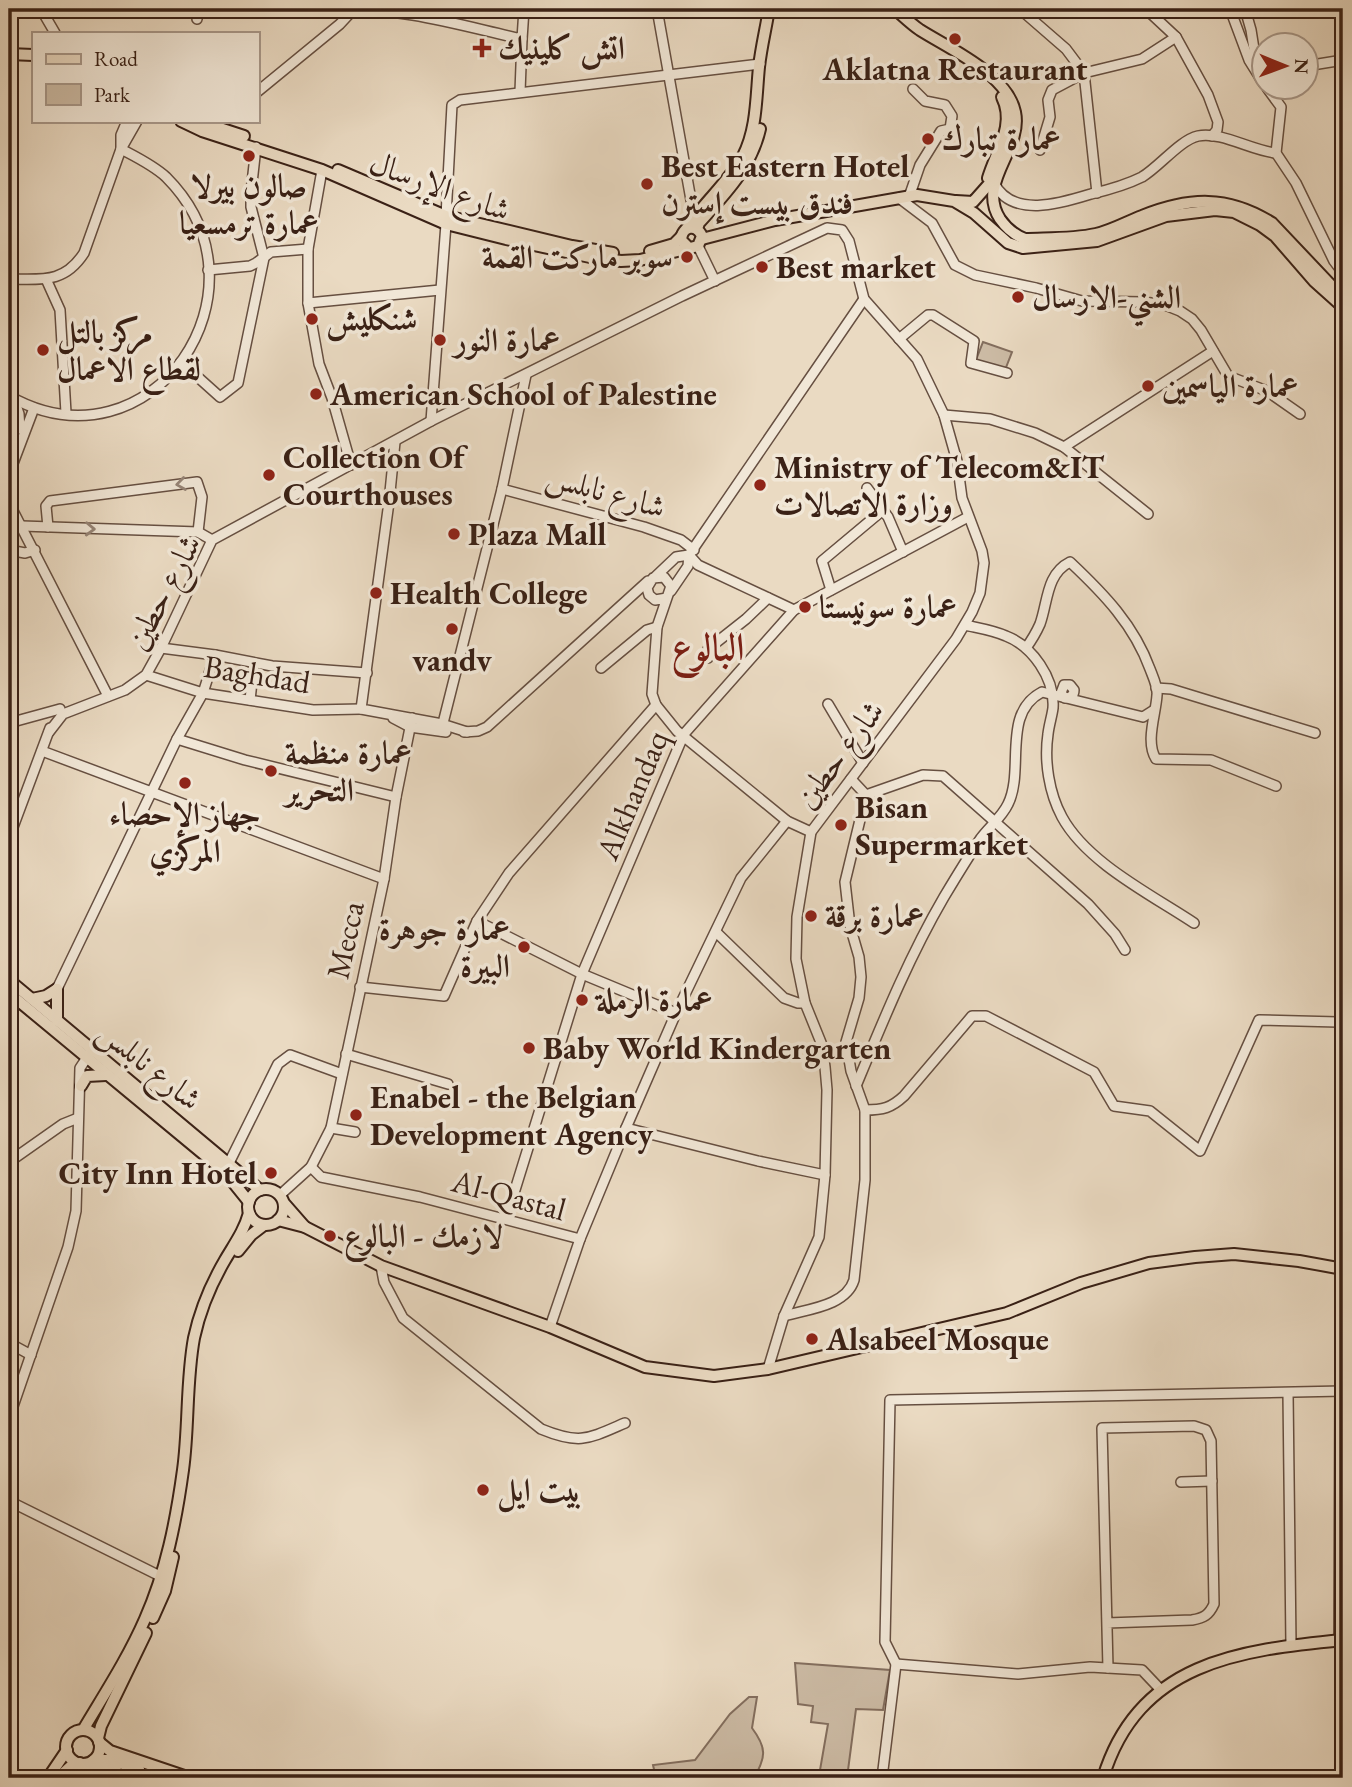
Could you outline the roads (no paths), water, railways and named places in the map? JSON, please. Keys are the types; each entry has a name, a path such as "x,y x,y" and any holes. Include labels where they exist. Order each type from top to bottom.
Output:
{"main road":[{"path":"692,238 696,213 720,189 747,148 754,127 769,9"},
{"path":"692,238 699,223 741,174 756,146 776,9"},
{"path":"886,9 912,31 960,57"},
{"path":"895,9 917,28 960,57 1002,97 1008,120 988,178 994,183"},
{"path":"9,47 32,48"},
{"path":"9,54 32,55"},
{"name":"شارع الإرسال","path":"183,122 202,131 322,167"},
{"name":"شارع الإرسال","path":"217,123 446,220 621,261 640,260 692,238 718,235 775,219 818,214 917,195 954,201"},
{"path":"954,201 973,202 989,184 994,183"},
{"path":"994,183 993,200 999,216 1009,230 1025,239 1097,234 1168,207 1213,202 1231,203 1272,223 1343,298"},
{"path":"954,201 974,213 1008,243 1023,248 1097,241 1181,213 1215,210 1234,212 1275,236 1314,281 1343,307"},
{"path":"703,257 705,243 718,235"},
{"name":"شارع نابلس","path":"9,980 57,1021 106,1075 224,1171 243,1192 249,1208"},
{"path":"32,999 46,996 57,989"},
{"path":"57,989 57,1021"},
{"name":"شارع نابلس","path":"9,993 260,1190"},
{"path":"81,1086 87,1076 106,1075"},
{"path":"94,1760 100,1752 101,1726 165,1591 164,1578 183,1468 194,1339 205,1300 224,1261 245,1230 255,1193 271,1189 305,1227"},
{"path":"278,1220 283,1212 282,1199"},
{"path":"249,1208 255,1221 264,1225"},
{"path":"83,1730 120,1671 164,1578 179,1536 190,1465 199,1336 205,1315 216,1285 230,1261 251,1235 264,1225 278,1220 305,1227 381,1265 550,1327 645,1367 713,1377 768,1369 1007,1313 1081,1283 1149,1263 1234,1254 1343,1269"},
{"path":"1103,1778 1114,1747 1126,1726 1160,1689 1182,1675 1226,1657 1291,1645 1341,1640"},
{"path":"48,1778 67,1751 69,1737 83,1730 92,1732 110,1751 191,1778"},
{"path":"67,1751 70,1758 80,1763"},
{"path":"58,1778 70,1767 94,1760 110,1760 165,1778"},
{"path":"69,1778 86,1769 100,1766 137,1768"}],"street":[{"path":"41,9 54,32"},
{"path":"276,9 369,9 522,39"},
{"path":"520,92 524,9"},
{"path":"657,9 691,200 696,213"},
{"path":"1020,9 1066,49 1084,73 1097,193"},
{"path":"1146,9 1176,37 1215,111 1218,122 1217,130 1212,136"},
{"path":"1230,9 1250,61"},
{"path":"1245,9 1251,32"},
{"path":"259,90 340,24 353,10"},
{"path":"1040,150 1050,117 1049,94 1084,73 1142,59 1176,37"},
{"path":"1320,64 1343,60"},
{"path":"431,421 439,334 452,105 460,100 520,92 760,64"},
{"path":"914,89 925,101 945,105 952,116 950,129 941,131 904,197 932,223 955,265 975,275 1082,301 1144,302 1165,305 1180,311 1192,319 1228,376 1266,391 1300,414"},
{"path":"1277,102 1280,107 1276,153 1296,183 1343,274"},
{"path":"121,149 121,135 127,122"},
{"path":"9,279 46,279 67,272 83,253 121,149 136,122"},
{"path":"994,183 1005,198 1021,204 1060,204 1140,177 1195,137 1212,136 1276,153"},
{"path":"181,362 220,397 239,383 264,258 251,207 256,147"},
{"path":"11,397 32,407 66,413 101,413 152,392 181,362 195,342 208,299 204,242 181,196 165,177 149,164 121,149"},
{"path":"322,167 308,249 307,303 319,364 332,398 351,465"},
{"name":"شارع حطين","path":"9,723 55,715 125,690 146,675 212,540 431,421 714,279 822,226 836,224 843,229 850,235 864,295 917,359 944,415 957,461 962,498 982,551 984,571 980,593 965,625 811,832 796,938 796,959 805,1003 822,1045 825,1067 825,1175 819,1237 784,1316 768,1369"},
{"path":"692,238 714,279"},
{"path":"208,270 250,265 271,252 308,249"},
{"path":"46,279 60,310 66,413"},
{"path":"307,303 440,290"},
{"path":"629,600 676,557 691,552 864,295"},
{"path":"899,339 928,315 933,315 974,341 971,363 1007,373"},
{"path":"1065,447 1213,351"},
{"path":"442,728 502,489 526,375"},
{"path":"11,397 19,414 20,429"},
{"path":"9,459 32,407"},
{"path":"9,474 32,407"},
{"path":"944,415 990,419 1035,433 1065,447 1148,514"},
{"path":"361,709 395,442"},
{"path":"48,527 46,506 50,501 197,482 202,497 198,532"},
{"path":"867,488 883,510 903,552"},
{"path":"9,489 11,506 108,695"},
{"name":"شارع نابلس","path":"502,489 644,527 681,540 691,552 688,566 669,594 657,623"},
{"path":"831,590 821,561 883,510"},
{"name":"Alkhandaq","path":"506,1219 582,974 684,734 794,610 968,517"},
{"path":"22,526 198,532 212,540"},
{"path":"9,550 25,553 35,550"},
{"path":"691,552 698,565 794,610"},
{"path":"1026,648 1040,623 1046,596 1059,568 1070,562 1108,598 1135,635 1156,688 1153,730 1153,753 1156,759 1211,760 1276,786"},
{"path":"629,600 639,596 660,601 669,594 667,579 653,578"},
{"path":"653,578 647,588 657,623 652,694 656,705 668,722 787,821 811,832"},
{"path":"708,658 708,649 768,598"},
{"name":"Baghdad","path":"146,675 203,693 313,710 361,709 411,722 467,732 487,727 629,600"},
{"path":"601,668 657,623"},
{"path":"965,625 1009,637 1026,648 1041,666 1052,693 1053,706 1048,734 1049,776 1056,803 1069,829 1110,868 1194,923"},
{"path":"161,648 254,663 367,673"},
{"path":"57,989 177,739 203,693 215,655"},
{"path":"250,699 254,663"},
{"path":"1046,676 1062,687"},
{"path":"653,683 661,702 684,734"},
{"path":"1052,693 1068,684 1087,703"},
{"path":"1062,687 1061,693 1065,698"},
{"path":"1053,706 1056,701 1073,695 1073,688"},
{"path":"1156,688 1171,689 1315,733"},
{"path":"856,1086 906,968 944,897 1011,796 1022,711 1035,695 1042,692 1052,693 1143,717 1148,719 1153,730"},
{"path":"828,704 863,763"},
{"path":"360,987 444,996 477,922 509,873 656,705"},
{"path":"1143,717 1154,710"},
{"path":"9,838 55,715"},
{"path":"36,717 43,720 49,732"},
{"name":"Mecca","path":"311,1167 331,1128 384,879 411,722"},
{"path":"177,739 245,760 396,797"},
{"path":"42,751 384,879"},
{"path":"866,795 923,775 943,776 1088,904 1115,934 1125,950"},
{"path":"851,779 866,795"},
{"path":"784,1316 839,1300 851,1288 865,1180 865,1110 856,1086 846,1042 859,998 861,977 859,957 850,926 845,882 866,795"},
{"name":"Al-Qastal","path":"311,1167 321,1177 420,1197 580,1240 676,1013 741,878 787,821"},
{"path":"477,922 582,974 676,1013"},
{"path":"716,932 783,998 805,1003"},
{"path":"865,1110 887,1110 893,1106 972,1016 986,1016 1094,1072 1114,1105 1150,1111 1200,1151 1259,1020 1343,1024"},
{"path":"346,1054 448,1084"},
{"path":"9,1418 68,1247 74,1221 78,1175 80,1068 89,1055"},
{"path":"229,1163 278,1064 290,1055 342,1074"},
{"path":"9,1162 63,1124 78,1118"},
{"path":"331,1128 355,1132"},
{"path":"626,1128 825,1175"},
{"path":"282,1199 311,1167"},
{"path":"550,1327 580,1240"},
{"path":"381,1265 384,1282 403,1318 541,1429 562,1438 587,1439 625,1423"},
{"path":"9,1343 31,1356"},
{"path":"882,1778 896,1664 886,1642 890,1400 1341,1391 1341,1640"},
{"path":"1288,1393 1291,1645"},
{"path":"1107,1623 1192,1620 1202,1619 1209,1614 1214,1604 1212,1481 1211,1441 1206,1430 1194,1426 1102,1428 1108,1668"},
{"path":"1181,1482 1212,1481"},
{"path":"9,1501 164,1578"},
{"path":"896,1664 1018,1674 1090,1667 1142,1670 1160,1689"}],"place":[{"name":"Aklatna Restaurant","path":"955,39"},
{"name":"اتش كلينيك","path":"482,48"},
{"name":"عمارة تبارك","path":"928,139"},
{"name":"صالون بيرلا عمارة ترمسعيا","path":"249,156"},
{"name":"Best Eastern Hotel فندق بيست إسترن","path":"647,184"},
{"name":"سوبر ماركت القمة","path":"687,257"},
{"name":"Best market","path":"762,267"},
{"name":"الشني-الارسال","path":"1018,297"},
{"name":"شنكليش","path":"312,319"},
{"name":"عمارة النور","path":"440,340"},
{"name":"مركز بالتل لقطاع الاعمال","path":"43,350"},
{"name":"عمارة الياسمين","path":"1148,386"},
{"name":"American School of Palestine","path":"316,394"},
{"name":"Collection Of Courthouses","path":"269,475"},
{"name":"Ministry of Telecom&IT وزارة الاتصالات","path":"760,485"},
{"name":"Plaza Mall","path":"454,534"},
{"name":"Health College","path":"376,593"},
{"name":"عمارة سونيستا","path":"805,607"},
{"name":"vandv","path":"452,629"},
{"name":"عمارة منظمة التحرير","path":"271,771"},
{"name":"جهاز الإحصاء المركزي","path":"185,783"},
{"name":"Bisan Supermarket","path":"841,825"},
{"name":"عمارة برقة","path":"811,916"},
{"name":"عمارة جوهرة البيرة","path":"524,947"},
{"name":"عمارة الرملة","path":"582,1000"},
{"name":"Baby World Kindergarten","path":"529,1048"},
{"name":"Enabel - the Belgian Development Agency","path":"356,1115"},
{"name":"City Inn Hotel","path":"271,1173"},
{"name":"لازمك - البالوع","path":"330,1236"},
{"name":"Alsabeel Mosque","path":"812,1339"},
{"name":"بيت ايل","path":"483,1490"}],"district":[{"name":"البالوع","path":"708,647"}]}
